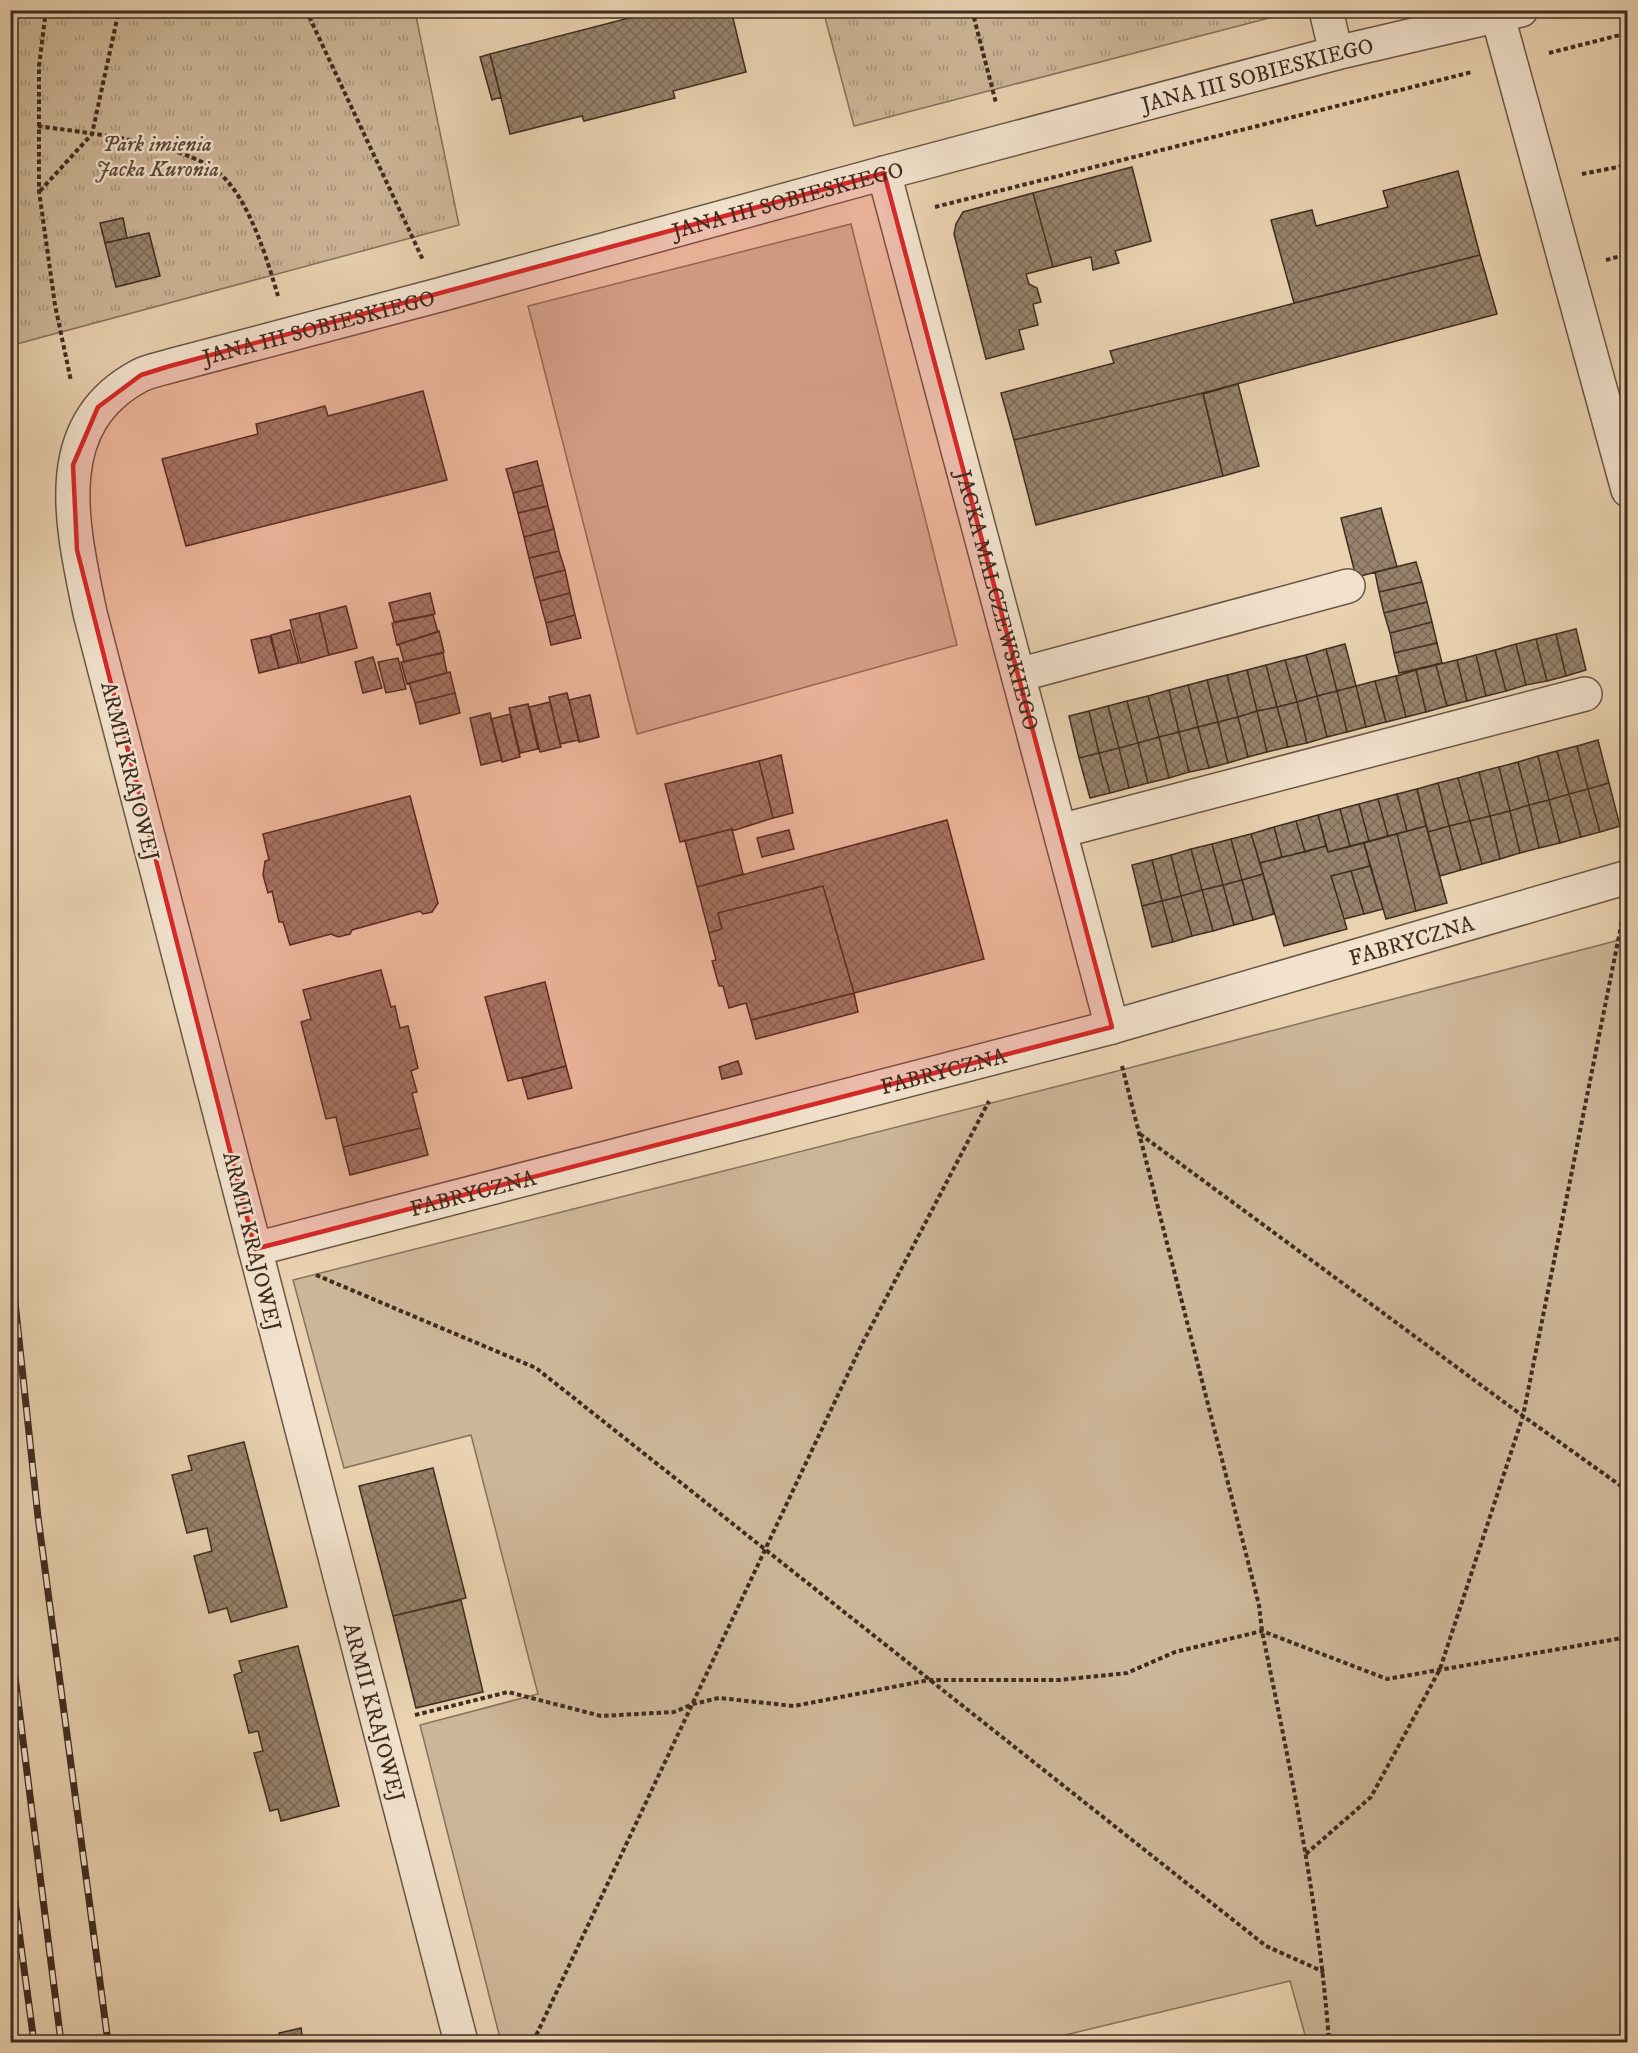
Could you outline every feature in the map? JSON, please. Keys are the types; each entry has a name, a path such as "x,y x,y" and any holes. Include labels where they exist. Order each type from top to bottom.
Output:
{"street":[{"path":"1326,10 1336,53"},
{"name":"JANA III SOBIESKIEGO","path":"82,437 98,408 117,390 141,375 170,366 1336,53 1509,14"},
{"path":"1509,14 1511,63 1628,490"},
{"name":"JACKA MALCZEWSKIEGO","path":"884,173 1112,1027"},
{"name":"ARMII KRAJOWEJ","path":"82,437 74,465 71,501 81,571 93,625 460,2043"},
{"path":"1018,675 1348,586"},
{"path":"1060,831 1585,694"},
{"name":"FABRYCZNA","path":"255,1249 1112,1027 1628,877"}],"path":[{"path":"46,10 39,66 39,191 55,305 82,437"},
{"path":"39,191 92,134 119,10"},
{"path":"306,10 439,295"},
{"path":"972,10 1006,141"},
{"path":"896,217 1628,33"},
{"path":"38,126 159,147 192,157 219,173 240,198 252,222 268,262 290,334"},
{"path":"1306,1854 1371,1797 1440,1669 1523,1416 1623,914"},
{"path":"1112,1027 1259,1605 1262,1631 1297,1797 1324,1972 1329,2043"},
{"path":"533,2043 862,1344 1016,1052"},
{"path":"1139,1133 1628,1491"},
{"path":"255,1249 536,1368 1266,1946 1324,1972"},
{"path":"378,1725 508,1692 601,1716 674,1712 693,1704 719,1698 794,1706 929,1680 1060,1680 1127,1673 1175,1652 1262,1631 1387,1679 1628,1637"}],"highlighted area":[{"path":"884,173 1112,1027 255,1249 77,550 73,465 98,407 141,375 170,366"}],"green space":[{"path":"823,10 1296,10 1296,11 854,126"},
{"name":"Park imienia Jacka Kuronia","path":"10,11 415,11 459,225 13,345 10,241"},
{"path":"851,224 957,645 637,734 528,306"},
{"path":"1627,938 1627,2042 1307,2042 1290,1981 1036,2042 501,2042 420,1725 538,1694 471,1435 344,1468 293,1280 1102,1075"}],"building":[{"path":"660,10 731,10 746,72 673,91 675,98 584,121 582,116 510,134 490,54"},
{"path":"490,54 501,97 492,100 480,57"},
{"path":"1132,167 1151,241 1115,251 1119,263 1093,270 1091,257 1053,267 1033,193"},
{"path":"1458,171 1480,255 1294,303 1271,220 1312,210 1316,226 1388,207 1383,191"},
{"path":"1033,193 1053,267 1026,274 1029,284 1037,288 1041,302 1033,304 1038,325 1019,330 1024,349 986,359 954,234 956,224 963,212"},
{"path":"123,218 127,238 105,243 100,223"},
{"path":"149,233 160,276 116,287 105,243"},
{"path":"1480,255 1497,314 1203,393 1014,440 1001,393 1114,363 1110,351"},
{"path":"1238,384 1259,466 1223,476 1203,394"},
{"path":"423,391 447,480 186,546 162,459 258,434 256,424 325,406 328,416"},
{"path":"1203,393 1223,476 1036,525 1014,440"},
{"path":"537,461 543,485 513,493 506,469"},
{"path":"543,485 548,506 518,513 513,493"},
{"path":"548,506 554,529 524,537 518,513"},
{"path":"1381,508 1397,567 1356,577 1341,518"},
{"path":"554,529 559,551 529,558 524,537"},
{"path":"559,551 565,570 534,578 529,558"},
{"path":"1416,562 1422,582 1379,592 1375,572"},
{"path":"565,570 570,593 540,601 534,578"},
{"path":"1422,582 1427,602 1384,613 1379,592"},
{"path":"430,593 435,614 394,622 389,603"},
{"path":"570,593 575,615 546,623 540,601"},
{"path":"1427,602 1432,622 1390,633 1384,613"},
{"path":"346,606 357,648 329,655 319,613"},
{"path":"319,613 329,655 301,663 290,620"},
{"path":"433,615 438,632 397,645 392,623"},
{"path":"575,615 581,638 551,645 546,623"},
{"path":"1432,622 1437,643 1394,653 1390,633"},
{"path":"1576,629 1586,670 1566,676 1556,634"},
{"path":"290,630 299,663 279,668 271,635"},
{"path":"439,631 444,652 404,662 399,644"},
{"path":"1556,634 1566,676 1547,681 1536,639"},
{"path":"270,636 279,668 259,673 251,640"},
{"path":"1536,639 1547,681 1526,685 1516,644"},
{"path":"1437,643 1442,663 1399,673 1394,653"},
{"path":"1345,644 1356,686 1337,691 1326,649"},
{"path":"1516,644 1526,685 1506,691 1495,650"},
{"path":"1326,649 1337,691 1317,696 1306,655"},
{"path":"1495,650 1506,691 1486,696 1476,655"},
{"path":"443,653 447,673 407,684 401,662"},
{"path":"1306,655 1317,696 1297,702 1285,660"},
{"path":"1476,655 1486,696 1467,701 1457,660"},
{"path":"373,657 382,688 363,693 355,662"},
{"path":"398,658 406,689 386,693 378,662"},
{"path":"1285,660 1297,702 1277,707 1266,665"},
{"path":"1457,660 1467,701 1447,706 1436,665"},
{"path":"1266,665 1277,707 1257,711 1247,670"},
{"path":"1436,665 1447,706 1426,712 1416,670"},
{"path":"1247,670 1257,711 1238,717 1227,675"},
{"path":"1416,670 1426,712 1406,717 1396,676"},
{"path":"450,672 455,693 415,703 409,683"},
{"path":"1227,675 1238,717 1218,722 1207,680"},
{"path":"1396,676 1406,717 1386,722 1375,681"},
{"path":"1207,680 1218,722 1198,727 1188,685"},
{"path":"1375,681 1386,722 1366,727 1356,686"},
{"path":"1188,685 1198,727 1179,732 1169,690"},
{"path":"1356,686 1366,727 1347,732 1337,691"},
{"path":"1169,690 1179,732 1159,737 1148,696"},
{"path":"1337,691 1347,732 1327,737 1317,696"},
{"path":"455,693 460,713 420,724 415,703"},
{"path":"567,693 579,740 560,744 549,697"},
{"path":"590,695 599,737 579,742 569,700"},
{"path":"1148,696 1159,737 1138,743 1127,701"},
{"path":"1317,696 1327,737 1307,743 1297,702"},
{"path":"1127,701 1138,743 1119,748 1108,706"},
{"path":"550,702 561,747 540,752 529,707"},
{"path":"1297,702 1307,743 1288,747 1277,707"},
{"path":"528,704 538,749 520,753 509,708"},
{"path":"1108,706 1119,748 1099,753 1089,711"},
{"path":"1277,707 1288,747 1267,752 1257,711"},
{"path":"1089,711 1099,753 1079,758 1069,716"},
{"path":"1257,711 1267,752 1248,757 1238,717"},
{"path":"490,713 502,760 481,765 470,718"},
{"path":"510,714 520,757 502,762 491,719"},
{"path":"1238,717 1248,757 1228,763 1218,722"},
{"path":"1218,722 1228,763 1209,768 1198,727"},
{"path":"1198,727 1209,768 1189,772 1179,732"},
{"path":"1179,732 1189,772 1169,778 1159,737"},
{"path":"1159,737 1169,778 1148,783 1138,743"},
{"path":"1598,740 1609,783 1588,789 1577,746"},
{"path":"1138,743 1148,783 1129,788 1119,748"},
{"path":"1577,746 1588,789 1569,794 1557,751"},
{"path":"1119,748 1129,788 1110,793 1099,753"},
{"path":"1557,751 1569,794 1549,800 1538,756"},
{"path":"1099,753 1110,793 1090,798 1079,758"},
{"path":"781,755 793,813 773,818 759,761"},
{"path":"1538,756 1549,800 1529,805 1518,762"},
{"path":"759,761 773,818 732,831 732,829 680,842 665,784"},
{"path":"1518,762 1529,805 1510,811 1499,767"},
{"path":"1499,767 1510,811 1490,816 1479,772"},
{"path":"1479,772 1490,816 1470,821 1458,778"},
{"path":"1458,778 1470,821 1449,826 1438,783"},
{"path":"1438,783 1449,826 1428,832 1417,789"},
{"path":"1609,783 1620,826 1600,832 1588,789"},
{"path":"1417,789 1426,826 1407,831 1397,794"},
{"path":"1588,789 1600,832 1581,837 1569,794"},
{"path":"1397,794 1407,831 1388,836 1378,799"},
{"path":"1569,794 1581,837 1560,843 1549,800"},
{"path":"410,796 438,903 432,912 423,914 420,911 352,930 350,934 338,937 331,934 290,945 283,922 279,922 272,891 268,893 263,875 265,861 269,860 263,834"},
{"path":"1378,799 1388,836 1369,841 1359,804"},
{"path":"1549,800 1560,843 1539,848 1529,805"},
{"path":"1359,804 1369,841 1350,846 1340,809"},
{"path":"1529,805 1539,848 1520,853 1510,811"},
{"path":"1340,809 1350,846 1328,852 1318,815"},
{"path":"1510,811 1520,853 1500,859 1490,816"},
{"path":"1318,815 1326,846 1305,852 1296,821"},
{"path":"1490,816 1500,859 1482,864 1470,821"},
{"path":"947,820 984,959 854,993 823,886 718,913 722,929 709,933 697,887"},
{"path":"1296,821 1305,852 1282,857 1274,827"},
{"path":"1470,821 1482,864 1461,870 1449,826"},
{"path":"1426,826 1447,903 1416,911 1397,834"},
{"path":"1449,826 1461,870 1440,876 1428,832"},
{"path":"1274,827 1282,857 1260,863 1251,834"},
{"path":"732,829 743,874 697,887 685,841"},
{"path":"789,830 794,849 762,857 757,838"},
{"path":"1251,834 1263,874 1242,880 1231,839"},
{"path":"1397,834 1416,911 1386,919 1364,843"},
{"path":"1231,839 1242,880 1223,885 1212,844"},
{"path":"1364,843 1370,866 1331,876 1347,929 1284,946 1260,863 1326,846 1328,852"},
{"path":"1212,844 1223,885 1202,890 1191,849"},
{"path":"1191,849 1202,890 1181,896 1171,855"},
{"path":"1171,855 1181,896 1162,901 1152,860"},
{"path":"1152,860 1162,901 1142,906 1132,865"},
{"path":"1370,866 1383,909 1364,914 1351,871"},
{"path":"1351,871 1364,914 1344,919 1331,876"},
{"path":"1263,874 1274,914 1253,920 1242,880"},
{"path":"1242,880 1253,920 1234,925 1223,885"},
{"path":"1223,885 1234,925 1213,931 1202,890"},
{"path":"823,886 854,993 751,1020 746,1003 729,1008 723,986 719,986 712,961 716,960 709,933 722,929 718,913"},
{"path":"1202,890 1213,931 1192,936 1181,896"},
{"path":"1181,896 1192,936 1173,942 1162,901"},
{"path":"1162,901 1173,942 1152,947 1142,906"},
{"path":"381,970 391,1007 395,1006 400,1028 408,1026 418,1068 411,1071 417,1092 412,1093 421,1128 343,1147 336,1117 326,1119 301,1022 311,1019 303,990"},
{"path":"545,982 566,1066 508,1081 485,997"},
{"path":"854,993 858,1012 756,1039 751,1020"},
{"path":"738,1061 742,1074 722,1079 719,1067"},
{"path":"566,1066 572,1088 528,1099 522,1078"},
{"path":"421,1128 428,1155 350,1175 343,1147"},
{"path":"244,1442 287,1607 231,1622 227,1608 209,1613 194,1556 212,1551 207,1528 187,1533 172,1475 192,1470 188,1456"},
{"path":"433,1468 466,1598 393,1616 359,1486"},
{"path":"461,1600 483,1692 416,1708 393,1616"},
{"path":"298,1646 339,1806 281,1821 278,1809 270,1811 254,1753 263,1751 258,1731 249,1733 234,1675 242,1672 239,1661"},
{"path":"301,2028 303,2042 281,2042 279,2033"}],"railway":[{"path":"10,1240 38,1517 108,2042"},
{"path":"10,1637 61,2042"},
{"path":"10,1865 34,2042"}]}
